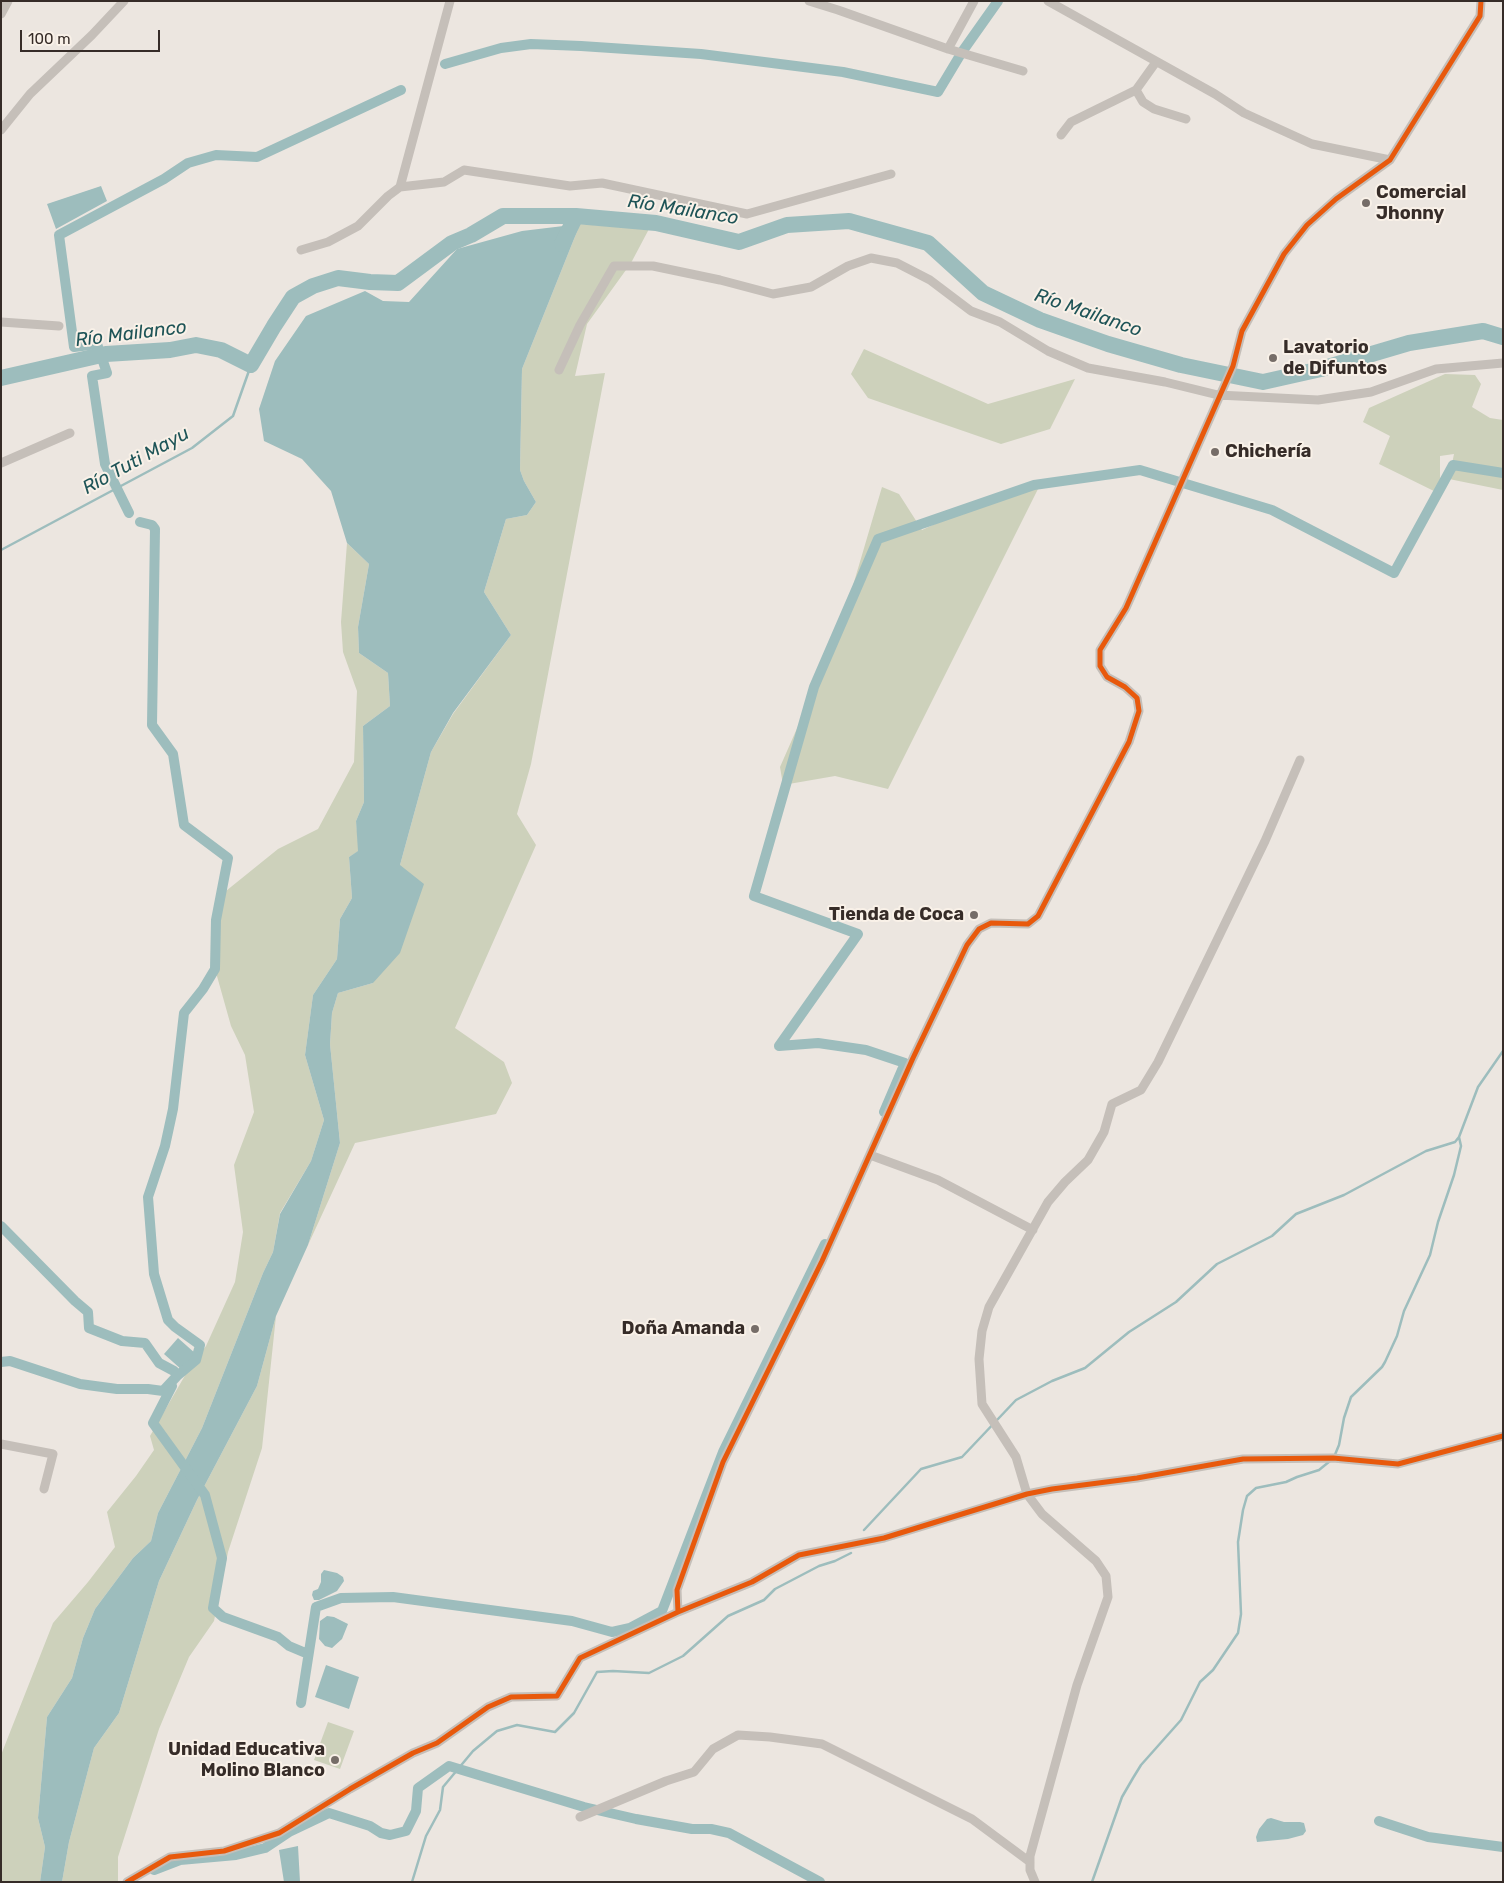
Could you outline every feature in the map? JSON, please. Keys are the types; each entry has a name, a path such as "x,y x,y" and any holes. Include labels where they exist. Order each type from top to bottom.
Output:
{"street":[{"path":"1,14 8,1"},
{"path":"1,130 30,94 92,35 124,1"},
{"path":"400,187 450,1"},
{"path":"809,1 948,49 1023,71"},
{"path":"948,49 974,1"},
{"path":"1048,1 1215,94 1244,113 1312,144 1390,160"},
{"path":"678,1612 677,1590 723,1462 822,1261 913,1058 968,945 979,930 991,923 1028,924 1038,916 1129,742 1139,711 1137,698 1125,687 1108,677 1100,666 1100,650 1126,608 1232,366 1242,331 1290,247 1307,225 1336,198 1390,160 1480,16 1481,1"},
{"path":"1061,135 1071,122 1136,90 1156,62"},
{"path":"1136,90 1143,102 1154,109 1186,119"},
{"path":"301,250 328,242 358,226 388,196 400,187 444,182 464,170 570,186 602,183 747,214 891,174"},
{"path":"559,370 580,325 614,266 652,266 720,280 773,294 811,286 848,266 871,258 897,263 930,280 971,311 1000,322 1048,351 1088,368 1165,382 1218,395 1318,400 1371,392 1436,369 1503,363"},
{"path":"1,322 59,326"},
{"path":"1,463 70,434"},
{"path":"1035,1882 1030,1870 1030,1856 1077,1685 1108,1597 1106,1576 1096,1561 1042,1514 1027,1494 1016,1457 982,1404 978,1360 982,1331 989,1308 1048,1202 1088,1160 1104,1132 1112,1104 1141,1090 1158,1062 1266,841 1300,760"},
{"path":"870,1155 938,1180 1033,1230"},
{"path":"127,1882 170,1857 224,1851 280,1833 384,1769 413,1753 437,1743 488,1707 511,1697 557,1696 580,1658 678,1612 752,1582 799,1555 884,1538 1027,1494 1137,1478 1243,1459 1333,1458 1398,1464 1503,1436"},
{"path":"1,1444 53,1454 44,1489"},
{"path":"580,1817 666,1781 694,1772 713,1749 738,1735 770,1737 822,1744 972,1819 1030,1862"}],"green space":[{"path":"580,224 649,229 631,263 587,324 575,376 605,373 531,764 517,814 536,845 455,1028 504,1062 512,1083 496,1114 355,1143 308,1245 340,1143 330,1044 332,1013 338,993 373,983 400,865 431,752 453,714 511,635 484,592 506,519 527,515 536,502 520,470 522,369"},
{"path":"864,349 988,404 1075,379 1050,429 1001,444 868,398 851,374"},
{"path":"1445,374 1475,375 1481,384 1472,407 1490,418 1503,420 1503,490 1449,479 1454,454 1440,456 1440,494 1379,464 1390,436 1363,422 1369,408"},
{"path":"882,487 899,494 922,530 963,511 1039,487 888,789 835,776 783,785 780,767 839,633"},
{"path":"347,543 369,564 358,627 359,653 388,673 390,706 363,726 364,802 356,821 359,851 349,857 352,898 340,919 337,959 313,995 305,1055 324,1120 311,1161 280,1213 273,1252 202,1428 158,1513 151,1541 133,1558 95,1609 83,1638 72,1678 47,1717 38,1818 45,1847 40,1882 1,1882 1,1755 53,1623 115,1547 107,1512 154,1450 150,1436 187,1372 206,1346 235,1282 243,1232 234,1165 254,1112 245,1055 231,1026 215,969 216,920 221,895 278,849 318,829 354,762 357,691 343,652 341,622"},
{"path":"276,1316 262,1448 228,1552 214,1621 189,1657 159,1729 118,1857 118,1882 62,1882 69,1842 94,1748 119,1713 159,1581 197,1500 257,1386"},
{"path":"328,1722 354,1731 340,1769 314,1760"}],"water":[{"path":"101,186 107,201 56,229 47,204"},
{"path":"580,224 522,369 520,470 536,502 527,515 506,519 484,592 511,635 453,713 431,752 400,865 424,884 400,953 373,983 338,993 332,1013 330,1044 340,1143 308,1245 276,1316 257,1386 197,1500 159,1581 119,1713 94,1748 69,1842 62,1882 40,1882 45,1847 38,1818 47,1717 72,1678 83,1638 95,1609 133,1558 151,1541 158,1513 202,1428 273,1252 280,1214 311,1161 324,1120 305,1055 313,995 337,959 340,919 352,898 349,857 358,851 356,821 364,802 363,726 390,706 388,673 359,653 358,627 369,564 347,543 331,491 302,459 264,441 259,409 275,361 306,316 365,291 383,301 409,302 457,249 522,231"},
{"path":"178,1338 196,1354 182,1370 164,1354"},
{"path":"324,1570 337,1573 343,1577 344,1581 337,1591 319,1600 314,1600 313,1591 318,1589 321,1582 321,1574"},
{"path":"327,1616 334,1617 348,1624 342,1639 332,1648 325,1646 319,1639 320,1621"},
{"path":"326,1665 359,1677 349,1709 315,1697"},
{"path":"1271,1818 1284,1822 1304,1823 1306,1831 1303,1835 1288,1839 1257,1842 1256,1837 1259,1829 1267,1819"},
{"path":"298,1846 300,1882 284,1882 279,1850"}],"waterway":[{"path":"445,64 501,48 531,44 581,46 701,54 843,72 938,92 962,52 998,1"},
{"path":"129,513 105,464 92,376 107,373 97,344 74,347 59,235 164,179 188,163 216,155 257,157 401,90"},
{"name":"Río Mailanco","path":"1,378 106,354 170,350 196,345 221,350 251,365 293,297 313,286 338,278 398,283 452,243 471,235 503,216 576,216 656,223 739,242 787,225 849,221 928,243 983,293 1040,320 1108,344 1181,365 1263,382 1321,369 1409,343 1483,331 1503,337"},
{"path":"562,244 576,216"},
{"name":"Río Tuti Mayu","path":"1,550 192,448 233,416 251,365"},
{"path":"884,1112 905,1063 866,1050 818,1043 779,1046 858,934 754,896 814,687 878,539 1034,485 1140,470 1272,510 1394,573 1453,465 1503,473"},
{"path":"1,1362 10,1361 80,1384 117,1389 163,1391 196,1360 200,1345 168,1320 154,1274 148,1197 165,1146 173,1109 184,1013 203,989 215,969 216,920 228,858 184,825 173,754 152,725 155,529 152,525 140,522"},
{"path":"864,1530 921,1469 962,1457 1016,1400 1052,1381 1085,1368 1129,1332 1176,1302 1217,1264 1272,1236 1296,1214 1344,1195 1426,1151 1455,1142 1459,1137 1478,1087 1503,1051"},
{"path":"1334,1457 1339,1445 1344,1418 1351,1397 1385,1362 1397,1336 1404,1311 1430,1255 1438,1222 1454,1175 1461,1146 1459,1137"},
{"path":"1,1226 88,1312 89,1328 122,1341 145,1343 159,1363 174,1371 177,1376"},
{"path":"301,1703 316,1607 341,1598 393,1597 572,1621 612,1632 630,1628 662,1611 723,1452 825,1244"},
{"path":"172,1386 153,1423 205,1495 222,1558 213,1608 223,1617 278,1637 289,1646 308,1654"},
{"path":"1092,1882 1122,1797 1133,1778 1141,1765 1181,1720 1200,1682 1213,1670 1238,1633 1241,1614 1238,1542 1247,1496 1256,1488 1286,1482 1319,1470 1330,1461"},
{"path":"412,1882 426,1836 440,1810 443,1787 473,1751 497,1731 517,1725 555,1732 574,1713 597,1672 649,1673 683,1656 728,1616 764,1600 775,1589 819,1566 851,1553"},
{"path":"154,1870 180,1860 236,1855 265,1848 289,1832 329,1813 370,1826 381,1833 390,1835 406,1831 416,1811 418,1788 449,1766 584,1807 636,1819 692,1829 711,1829 729,1833 820,1882"},
{"path":"1379,1821 1428,1837 1503,1847"}],"cycle path":[{"path":"678,1612 677,1590 723,1462 822,1261 913,1058 967,945 979,929 991,923 1028,924 1038,916 1129,742 1139,711 1137,698 1125,687 1107,677 1100,666 1100,650 1126,608 1233,366 1242,331 1284,254 1307,225 1336,199 1390,160 1480,16 1481,1"},
{"path":"127,1882 170,1857 224,1851 279,1833 413,1753 437,1743 488,1707 511,1697 557,1696 580,1658 678,1612 752,1582 799,1555 884,1538 1027,1494 1052,1489 1137,1478 1243,1459 1333,1458 1398,1464 1503,1436"}],"place":[{"name":"Comercial Jhonny","path":"1366,203"},
{"name":"Lavatorio de Difuntos","path":"1273,358"},
{"name":"Chichería","path":"1215,452"},
{"name":"Tienda de Coca","path":"974,915"},
{"name":"Doña Amanda","path":"755,1329"},
{"name":"Unidad Educativa Molino Blanco","path":"335,1760"}]}
